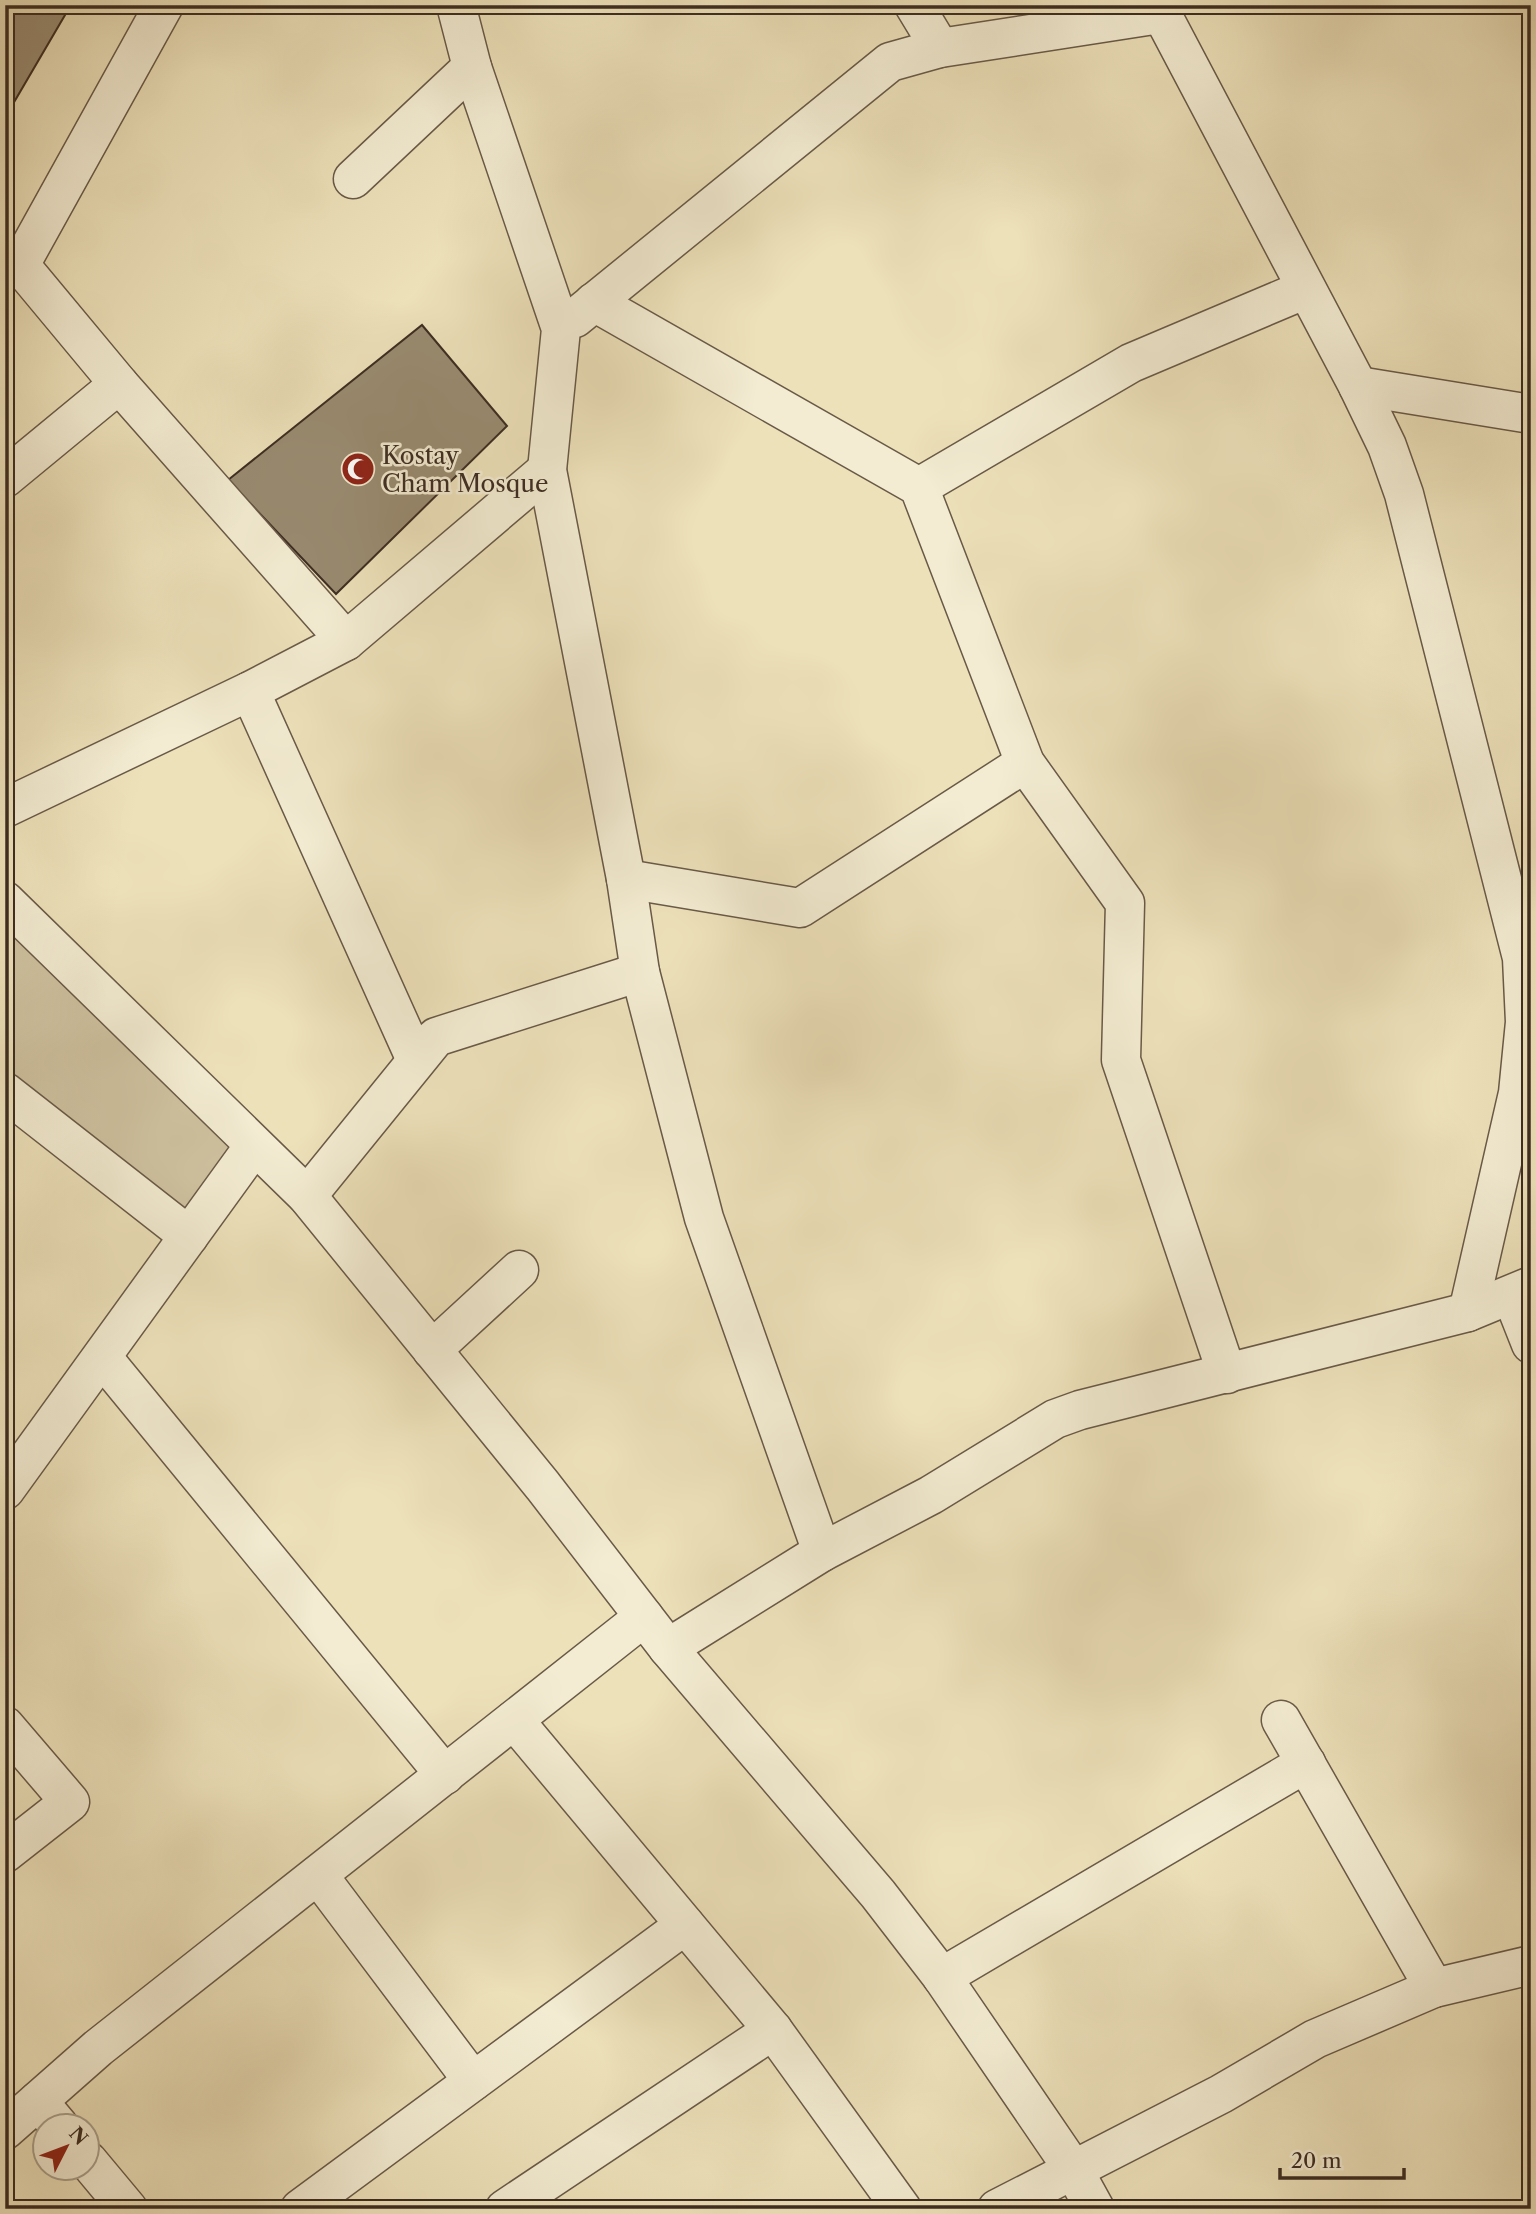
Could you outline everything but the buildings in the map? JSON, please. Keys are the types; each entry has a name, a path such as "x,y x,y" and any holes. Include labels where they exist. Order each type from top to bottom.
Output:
{"street":[{"path":"164,5 20,265 119,384 346,641"},
{"path":"456,5 472,66 561,329 547,470 626,880 640,972 704,1218 822,1552"},
{"path":"914,5 940,48"},
{"path":"561,329 890,62 940,48 1158,10 1358,386 1387,446 1408,505 1443,654 1515,923 1528,993 1518,1093 1468,1312"},
{"path":"353,179 472,66"},
{"path":"919,487 1131,363 1306,289"},
{"path":"594,302 919,487 1025,763 1125,903 1121,1060 1227,1374"},
{"path":"5,478 119,384"},
{"path":"1358,386 1531,414"},
{"path":"5,808 250,691 346,641 547,470"},
{"path":"250,691 416,1060"},
{"path":"626,880 800,908 1025,763"},
{"path":"5,901 307,1196 668,1648 877,1894 942,1978 1073,2169 1095,2209"},
{"path":"307,1196 436,1037 640,972"},
{"path":"5,1092 189,1236"},
{"path":"7,1483 102,1357 254,1146"},
{"path":"432,1350 519,1270"},
{"path":"668,1648 822,1552 931,1495 1055,1419 1090,1407 1468,1312 1521,1291 1531,1344"},
{"path":"102,1357 445,1775"},
{"path":"50,2112 98,2048 644,1617"},
{"path":"514,1720 773,2030 902,2209"},
{"path":"1281,1720 1434,1988"},
{"path":"5,1726 70,1802 5,1853"},
{"path":"942,1978 1306,1763"},
{"path":"318,1875 473,2081"},
{"path":"300,2209 685,1924"},
{"path":"996,2209 1221,2094 1315,2039 1434,1988 1531,1965"},
{"path":"505,2209 773,2030"},
{"path":"5,2130 32,2120"},
{"path":"102,2178 128,2209"}],"shaded area":[{"path":"5,918 235,1147 189,1213 5,1071"}],"place":[{"name":"Kostay Cham Mosque","path":"358,469"}]}
